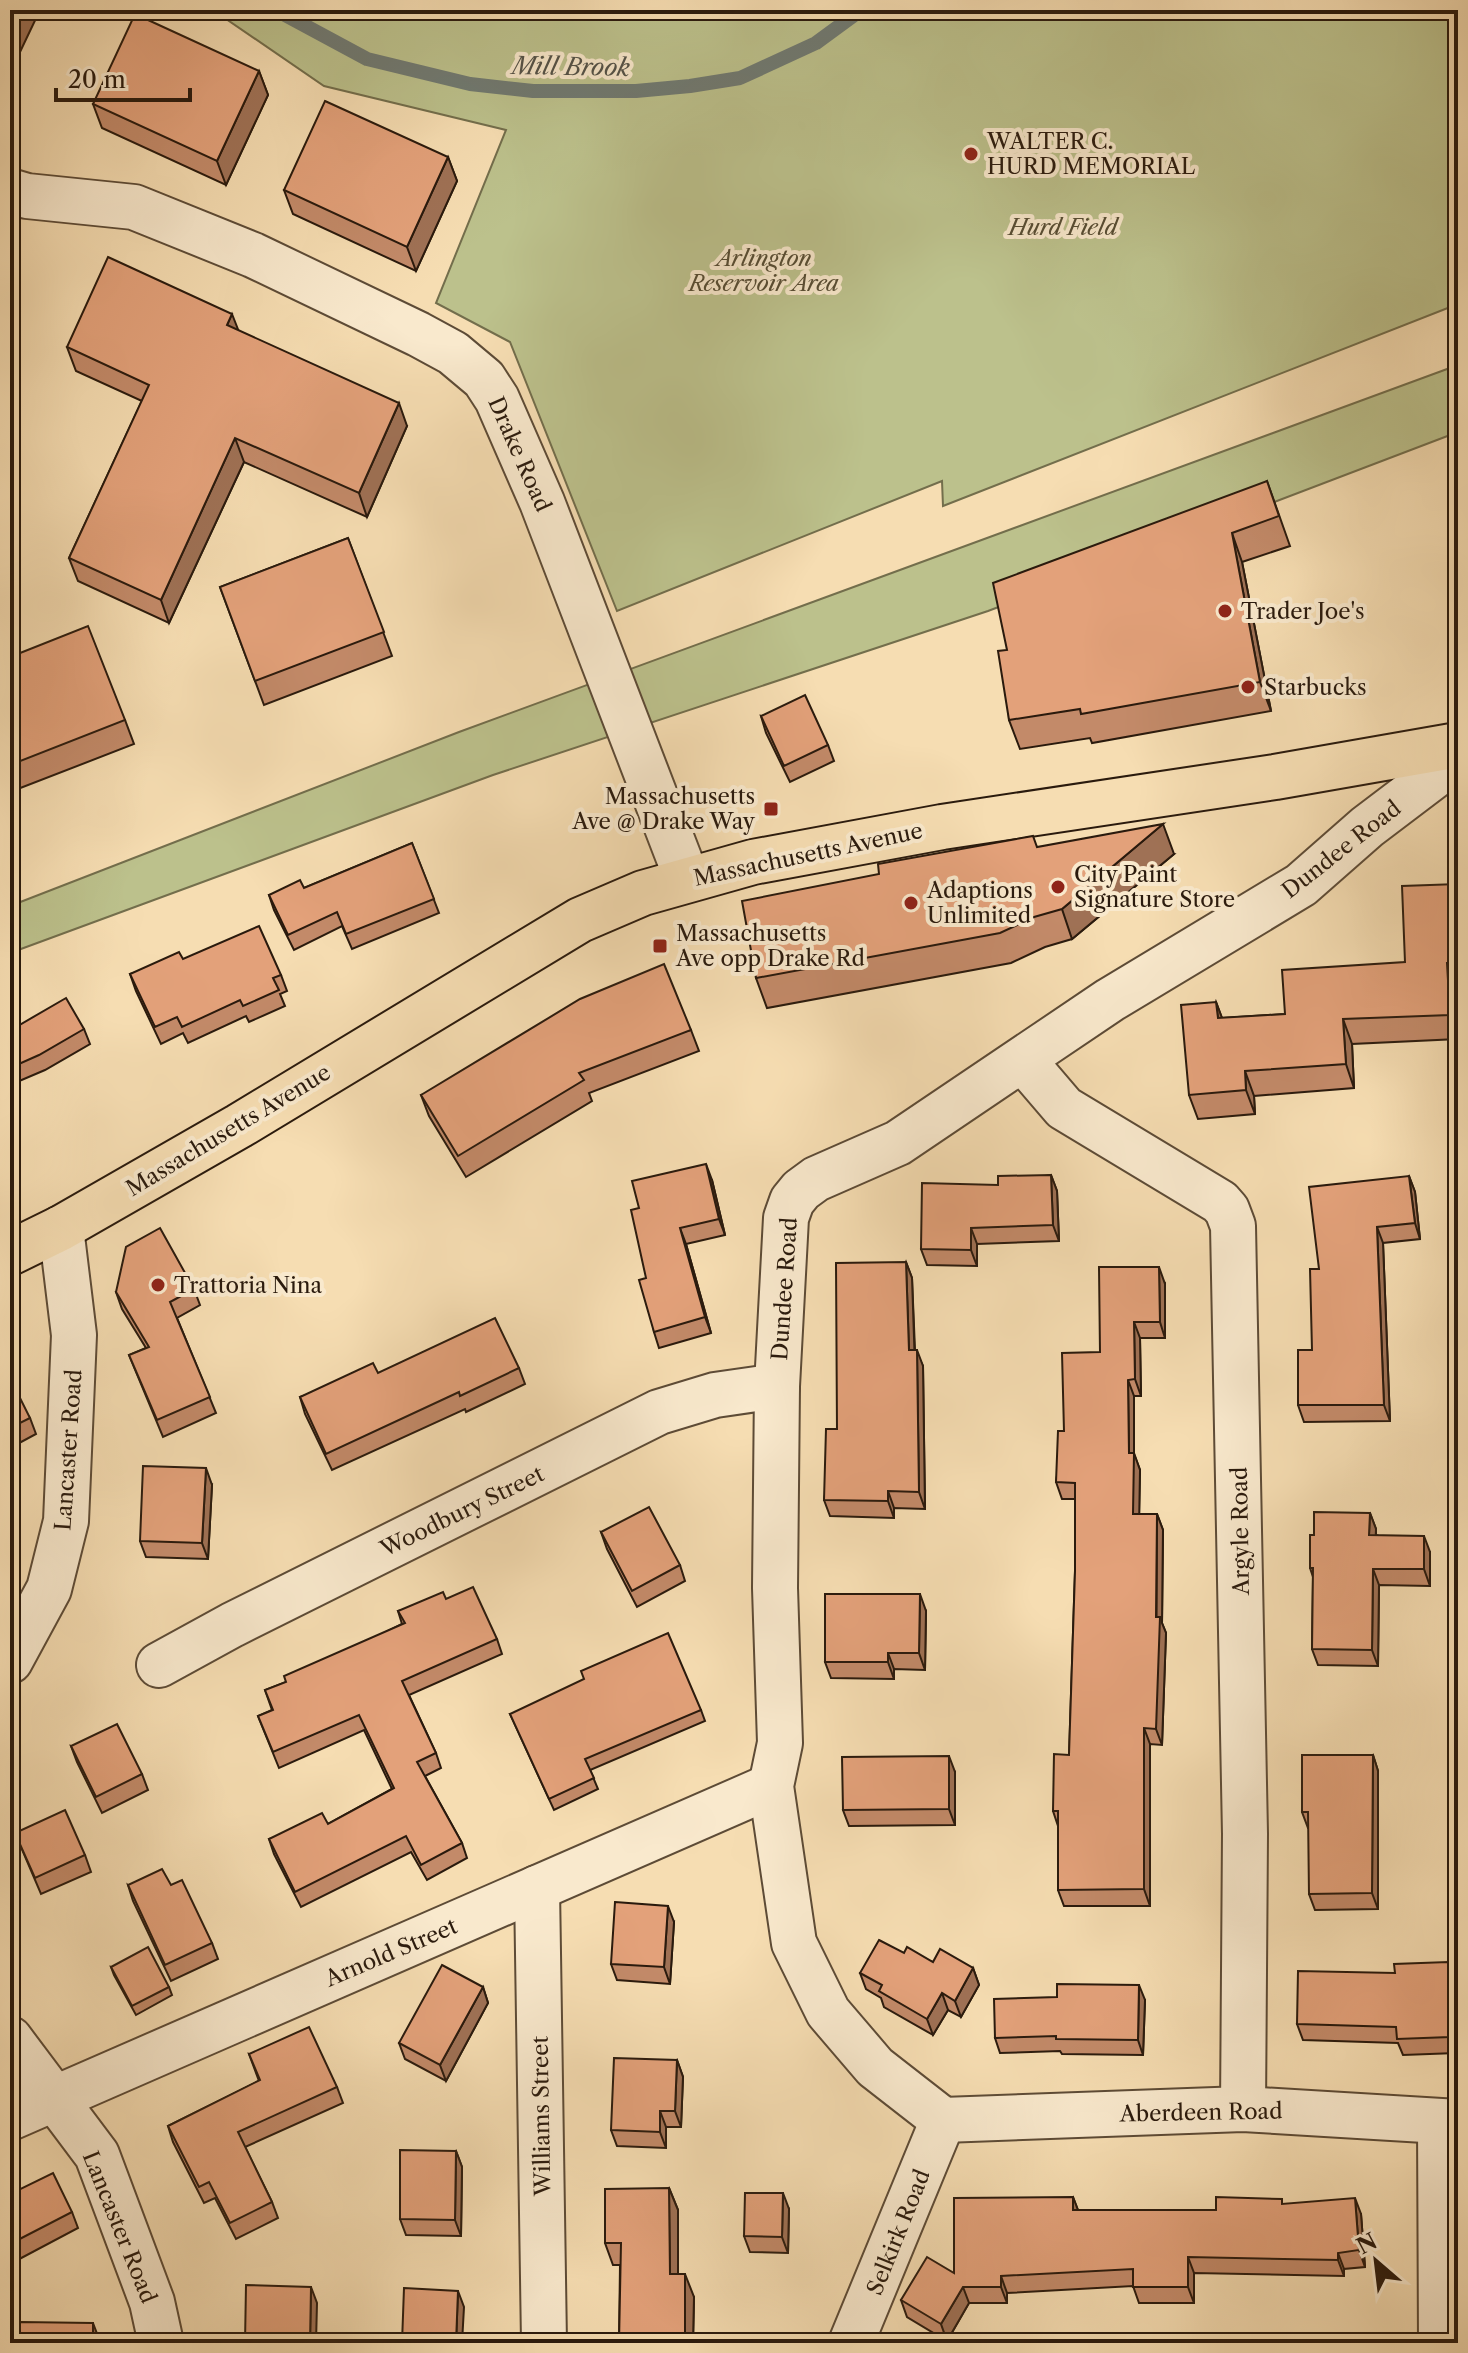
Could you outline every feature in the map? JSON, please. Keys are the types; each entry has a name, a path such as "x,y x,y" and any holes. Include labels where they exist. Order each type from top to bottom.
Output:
{"main road":[{"name":"Massachusetts Avenue","path":"10,1253 61,1228 239,1126 580,920 643,893 753,862 942,827 1275,777 1458,745"}],"street":[{"name":"Drake Road","path":"10,191 27,196 134,207 253,255 453,353 484,379 497,399 542,502 687,879"},
{"name":"Dundee Road","path":"943,2120 875,2067 828,2012 794,1943 771,1786 780,1743 775,1588 777,1386 784,1233 792,1201 816,1179 898,1143 1110,1000 1301,885 1367,827 1458,758"},
{"name":"Argyle Road","path":"1023,1060 1064,1108 1220,1202 1232,1220 1245,1834 1243,2109"},
{"name":"Lancaster Road","path":"10,1661 49,1589 62,1544 67,1510 74,1335 61,1228"},
{"name":"Woodbury Street","path":"159,1665 232,1625 659,1412 715,1395 777,1386"},
{"name":"Arnold Street","path":"10,2118 771,1786"},
{"name":"Williams Street","path":"537,1888 544,2343"},
{"name":"Lancaster Road","path":"10,2039 97,2155 152,2302 161,2343"},
{"name":"Aberdeen Road","path":"943,2120 1243,2109 1449,2122"},
{"name":"Selkirk Road","path":"851,2343 943,2120"},
{"path":"1441,2343 1449,2122"}],"green space":[{"name":"Arlington Reservoir Area","path":"213,10 1458,10 1458,304 943,506 942,481 617,611 510,342 436,303 506,130 324,86"},
{"path":"1458,365 1458,432 988,611 493,775 10,953 10,906 459,732"}],"building":[{"path":"10,10 23,10 10,38"},
{"path":"135,14 259,71 217,161 93,104"},
{"path":"325,101 448,157 407,247 284,190"},
{"path":"108,257 232,314 227,325 399,403 359,493 235,438 161,600 69,558 149,385 67,347"},
{"path":"1267,481 1279,516 1232,533 1260,682 1081,714 1080,709 1009,720 998,651 1007,650 993,583"},
{"path":"348,538 384,632 255,681 220,587"},
{"path":"88,626 125,720 10,765 10,657"},
{"path":"805,695 828,745 784,766 761,716"},
{"path":"1163,824 1062,909 1034,917 1000,933 756,978 742,901 879,874 878,864 1033,836 1037,847"},
{"path":"412,843 434,899 346,934 337,912 288,935 269,895 300,880 304,888"},
{"path":"1458,884 1458,925 1453,926 1455,963 1447,963 1450,1015 1343,1019 1346,1064 1245,1071 1246,1090 1189,1095 1181,1005 1216,1002 1218,1018 1285,1014 1282,970 1405,962 1402,886"},
{"path":"259,926 281,975 273,978 279,990 243,1006 240,1000 182,1027 177,1017 155,1027 130,974 179,952 183,959"},
{"path":"664,964 691,1030 579,1073 584,1080 458,1156 421,1095 580,999"},
{"path":"66,998 84,1029 10,1068 10,1012 16,1027"},
{"path":"706,1164 719,1219 680,1228 705,1317 654,1332 639,1280 646,1278 631,1210 639,1208 632,1181"},
{"path":"1051,1175 1053,1225 971,1228 971,1250 921,1249 922,1183 998,1185 998,1176"},
{"path":"1409,1176 1415,1223 1377,1227 1384,1405 1298,1405 1298,1350 1312,1350 1310,1269 1319,1269 1309,1187"},
{"path":"160,1228 194,1289 170,1302 210,1397 157,1420 129,1355 149,1347 116,1292 126,1247"},
{"path":"906,1262 909,1350 917,1350 919,1492 888,1491 888,1501 824,1500 826,1429 837,1429 836,1263"},
{"path":"1099,1267 1159,1267 1160,1322 1134,1322 1135,1379 1128,1380 1129,1453 1134,1453 1133,1514 1157,1514 1156,1617 1160,1617 1156,1729 1144,1728 1144,1889 1058,1890 1058,1811 1053,1811 1054,1754 1069,1755 1075,1571 1075,1483 1056,1482 1058,1431 1064,1431 1062,1353 1100,1352"},
{"path":"495,1318 519,1368 460,1396 459,1392 326,1454 300,1397 373,1363 378,1373"},
{"path":"15,1388 30,1418 10,1428 10,1390"},
{"path":"143,1466 206,1468 202,1543 140,1541"},
{"path":"649,1507 680,1565 632,1591 601,1532"},
{"path":"1314,1512 1370,1513 1369,1535 1424,1536 1424,1569 1373,1569 1372,1650 1312,1649 1313,1568 1310,1568 1310,1535 1314,1535"},
{"path":"473,1587 497,1639 402,1681 436,1753 417,1762 462,1843 421,1865 406,1836 295,1892 269,1839 322,1813 328,1824 394,1788 359,1715 273,1752 258,1716 273,1710 265,1690 286,1682 284,1676 405,1623 398,1611 443,1592 446,1599"},
{"path":"825,1594 920,1594 919,1653 888,1653 888,1662 825,1662"},
{"path":"668,1633 701,1710 585,1759 594,1778 549,1799 510,1714 584,1679 581,1671"},
{"path":"117,1724 142,1774 96,1797 71,1746"},
{"path":"1302,1755 1373,1755 1372,1893 1309,1894 1308,1812 1302,1812"},
{"path":"949,1756 949,1809 843,1810 842,1757"},
{"path":"65,1810 85,1855 35,1878 15,1833"},
{"path":"162,1869 171,1885 182,1880 212,1943 165,1965 128,1885"},
{"path":"615,1902 668,1906 664,1967 611,1964"},
{"path":"879,1940 904,1953 907,1947 933,1962 940,1949 973,1968 955,2001 942,1993 927,2019 879,1991 882,1985 860,1973"},
{"path":"148,1947 169,1987 132,2006 111,1967"},
{"path":"1448,1962 1450,2037 1397,2039 1396,2027 1297,2024 1298,1971 1395,1973 1394,1964"},
{"path":"442,1965 483,1987 440,2065 399,2043"},
{"path":"1057,1984 1139,1985 1138,2040 1056,2039 1056,2036 995,2038 994,1999 1057,1997"},
{"path":"309,2027 337,2087 238,2132 272,2202 230,2223 209,2182 199,2187 168,2126 260,2080 249,2054"},
{"path":"614,2058 677,2060 675,2111 660,2111 660,2132 611,2130"},
{"path":"400,2150 456,2151 455,2220 400,2219"},
{"path":"53,2173 72,2212 10,2244 10,2194"},
{"path":"669,2188 670,2274 685,2274 685,2343 619,2343 621,2243 605,2243 605,2189"},
{"path":"745,2193 783,2193 782,2237 744,2236"},
{"path":"1073,2197 1073,2210 1216,2210 1216,2197 1282,2199 1282,2204 1355,2198 1359,2250 1338,2253 1338,2260 1188,2257 1188,2287 1133,2287 1133,2269 1001,2276 1001,2287 963,2287 941,2324 901,2300 927,2257 954,2273 954,2198"},
{"path":"246,2285 311,2287 310,2343 245,2343"},
{"path":"404,2288 458,2291 456,2343 402,2343"},
{"path":"20,2322 93,2323 93,2343 20,2343"}],"waterway":[{"name":"Mill Brook","path":"276,10 367,59 470,84 533,91 636,91 740,78 816,43 861,10"}],"place":[{"name":"WALTER C. HURD MEMORIAL","path":"971,154"},
{"name":"Trader Joe's","path":"1225,611"},
{"name":"Starbucks","path":"1248,687"},
{"name":"Massachusetts Ave @ Drake Way","path":"771,809"},
{"name":"City Paint Signature Store","path":"1058,887"},
{"name":"Adaptions Unlimited","path":"911,903"},
{"name":"Massachusetts Ave opp Drake Rd","path":"660,946"},
{"name":"Trattoria Nina","path":"158,1285"}],"park label":[{"name":"Hurd Field","path":"1063,227"}]}
